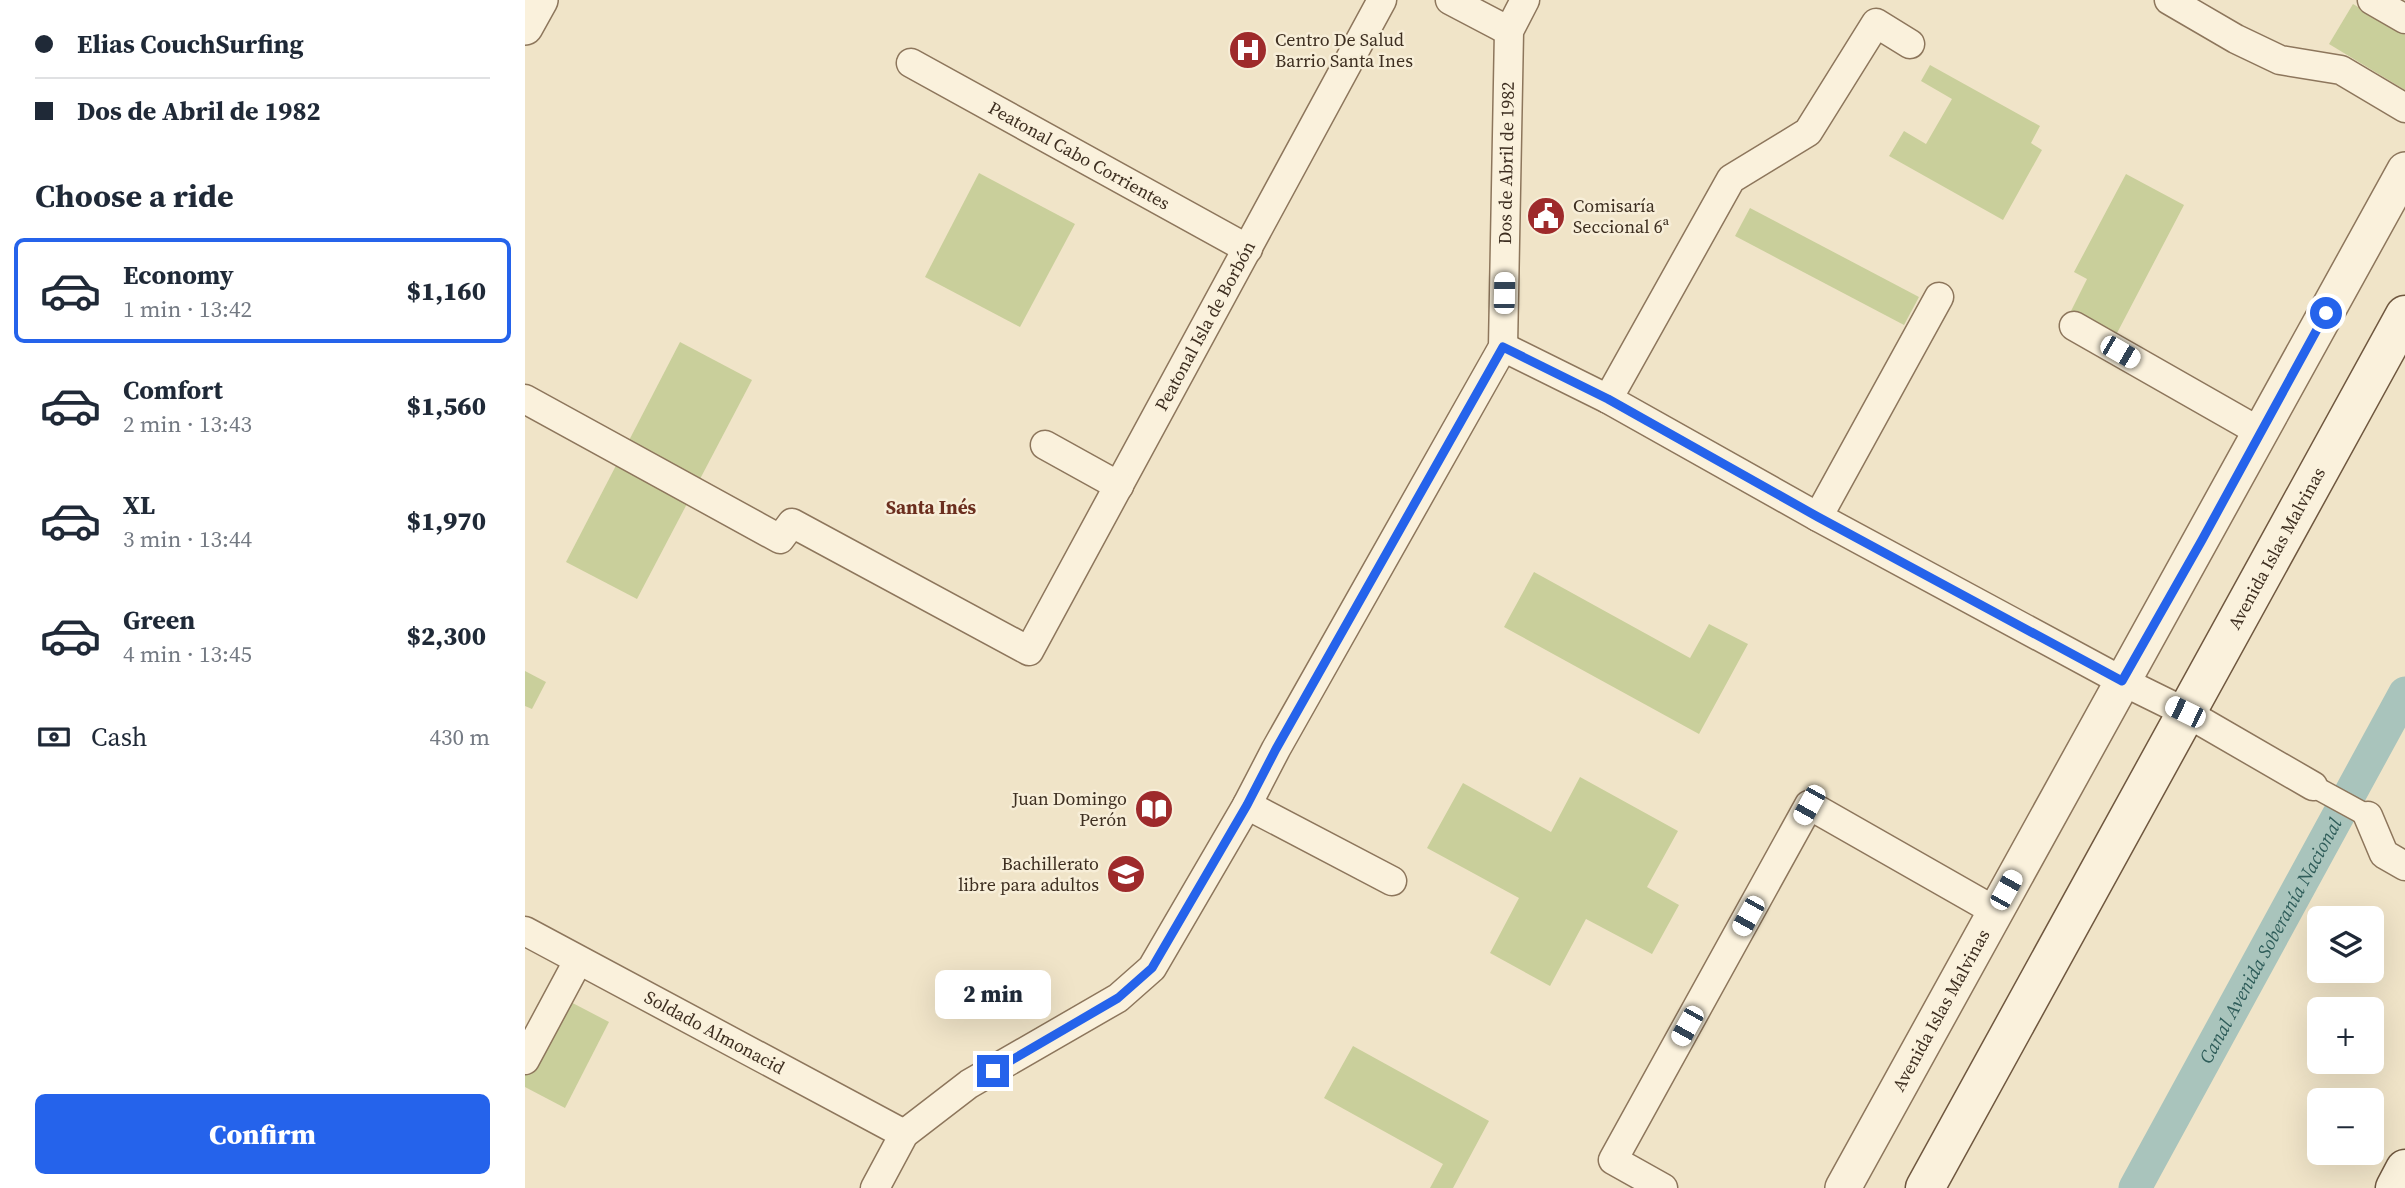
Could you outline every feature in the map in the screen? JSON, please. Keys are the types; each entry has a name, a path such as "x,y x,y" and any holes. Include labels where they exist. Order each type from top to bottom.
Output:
{"main road":[{"name":"Avenida Islas Malvinas","path":"1925,1188 2405,315"},
{"path":"2395,1188 2405,1169"}],"street":[{"name":"Peatonal Isla de Borbón","path":"525,399 780,539 792,523 1030,651 1383,0"},
{"path":"1450,0 1509,31"},
{"name":"Dos de Abril de 1982","path":"875,1188 904,1134 969,1084 1118,998 1152,968 1247,805 1503,347 1509,31 1525,0"},
{"path":"2169,0 2236,39 2280,60 2341,70 2405,108"},
{"path":"2372,0 2405,19"},
{"path":"1608,399 1731,179 1808,132 1876,23 1910,44"},
{"name":"Peatonal Cabo Corrientes","path":"911,63 1248,249"},
{"name":"Avenida Islas Malvinas","path":"1843,1188 2405,170"},
{"path":"1818,517 1938,297"},
{"path":"2074,326 2260,432"},
{"path":"1503,347 1608,399 1818,517 2122,681 2185,712 2368,816 2384,854 2405,866"},
{"path":"1045,445 1119,486"},
{"path":"1247,805 1392,881"},
{"path":"1663,1188 1613,1160 1809,805 1995,911"},
{"name":"Soldado Almonacid","path":"525,932 904,1134"},
{"path":"525,1060 578,961"}],"green space":[{"path":"2353,4 2405,35 2405,90 2329,44"},
{"path":"1930,65 2040,126 2031,143 2042,150 2003,220 1889,156 1904,131 1926,144 1952,99 1921,81"},
{"path":"979,173 1075,224 1020,327 925,277"},
{"path":"2126,174 2184,205 2116,335 2071,311 2087,279 2074,272"},
{"path":"1750,208 1919,297 1904,325 1735,236"},
{"path":"680,342 752,380 637,599 566,562"},
{"path":"1534,572 1690,658 1709,624 1748,644 1699,734 1504,627"},
{"path":"525,671 546,682 532,709 525,706"},
{"path":"1580,777 1678,831 1647,887 1679,905 1652,954 1586,919 1550,986 1490,953 1519,898 1427,848 1463,783 1551,832"},
{"path":"563,998 609,1022 565,1108 525,1087 525,1073"},
{"path":"1353,1046 1489,1121 1453,1188 1430,1188 1443,1164 1324,1098"}],"waterway":[{"name":"Canal Avenida Soberanía Nacional","path":"2135,1188 2405,693"}],"place":[{"name":"Centro De Salud Barrio Santa Ines","path":"1248,50"},
{"name":"Comisaría Seccional 6ª","path":"1546,216"},
{"name":"Juan Domingo Perón","path":"1154,809"},
{"name":"Bachillerato libre para adultos","path":"1126,874"}],"district":[{"name":"Santa Inés","path":"931,507"}],"route":[{"path":"993,1071 1118,998 1152,968 1247,805 1503,347 1608,399 1818,517 2122,681 2326,313"}]}
